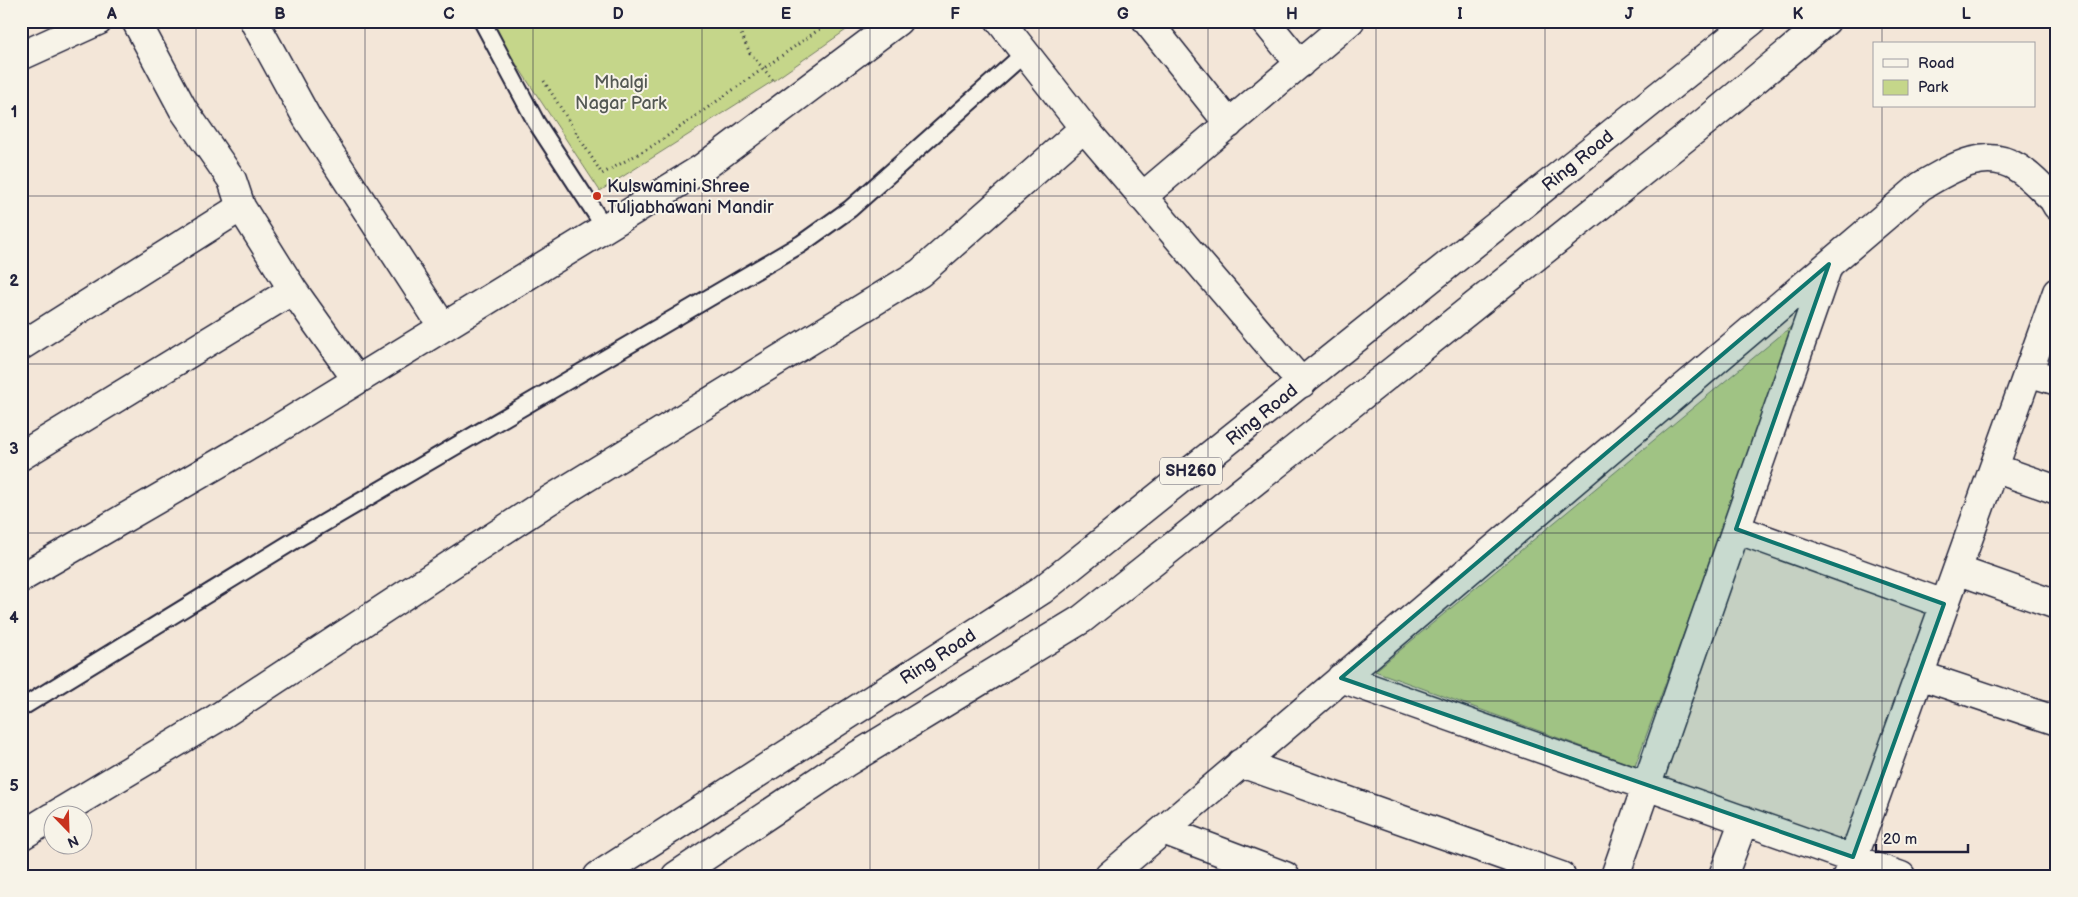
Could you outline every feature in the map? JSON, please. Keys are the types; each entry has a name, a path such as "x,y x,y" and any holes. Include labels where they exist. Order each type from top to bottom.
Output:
{"main road":[{"path":"21,56 98,21"},
{"path":"136,21 183,109 232,180 241,207 293,290 357,380"},
{"path":"254,21 307,118 443,327"},
{"path":"22,577 357,380 701,169 898,21"},
{"path":"1000,21 1142,198 1302,383"},
{"path":"1147,21 1229,124"},
{"path":"1265,21 1300,64"},
{"path":"1142,198 1350,21"},
{"name":"Ring Road","path":"598,876 1042,590 1752,21"},
{"name":"SH260","path":"676,876 845,763 1082,619 1691,133 1826,21"},
{"path":"74,804 214,720 548,501 920,273 1084,128"},
{"path":"1109,876 1922,186 1973,160 1992,158 2017,167 2053,199 2057,206"},
{"path":"21,346 241,207"},
{"path":"1615,876 1829,264"},
{"path":"21,456 293,290"},
{"path":"1850,867 2057,292"},
{"path":"2028,372 2057,380"},
{"path":"1994,468 2057,490"},
{"path":"1736,529 1944,604"},
{"path":"1957,570 2057,606"},
{"path":"1919,675 2057,721"},
{"path":"1341,678 1744,820 1850,867 1900,876"},
{"path":"1241,764 1562,876"},
{"path":"1723,876 1744,820"},
{"path":"21,836 42,823"},
{"path":"1163,830 1285,876"}],"lane":[{"path":"482,21 536,122 605,228"},
{"path":"21,708 300,537 676,315 801,244 850,210 1025,53"}],"path":[{"path":"734,21 750,53 764,70"},
{"path":"544,80 602,174 656,144 764,70 831,21"}],"highlighted area":[{"path":"1829,264 1736,529 1944,604 1853,857 1341,678"}],"green space":[{"name":"Mhalgi Nagar Park","path":"488,21 859,21 773,81 600,191"},
{"path":"1799,320 1635,766 1375,671"}],"place":[{"name":"Kulswamini Shree Tuljabhawani Mandir","path":"597,196"}]}
